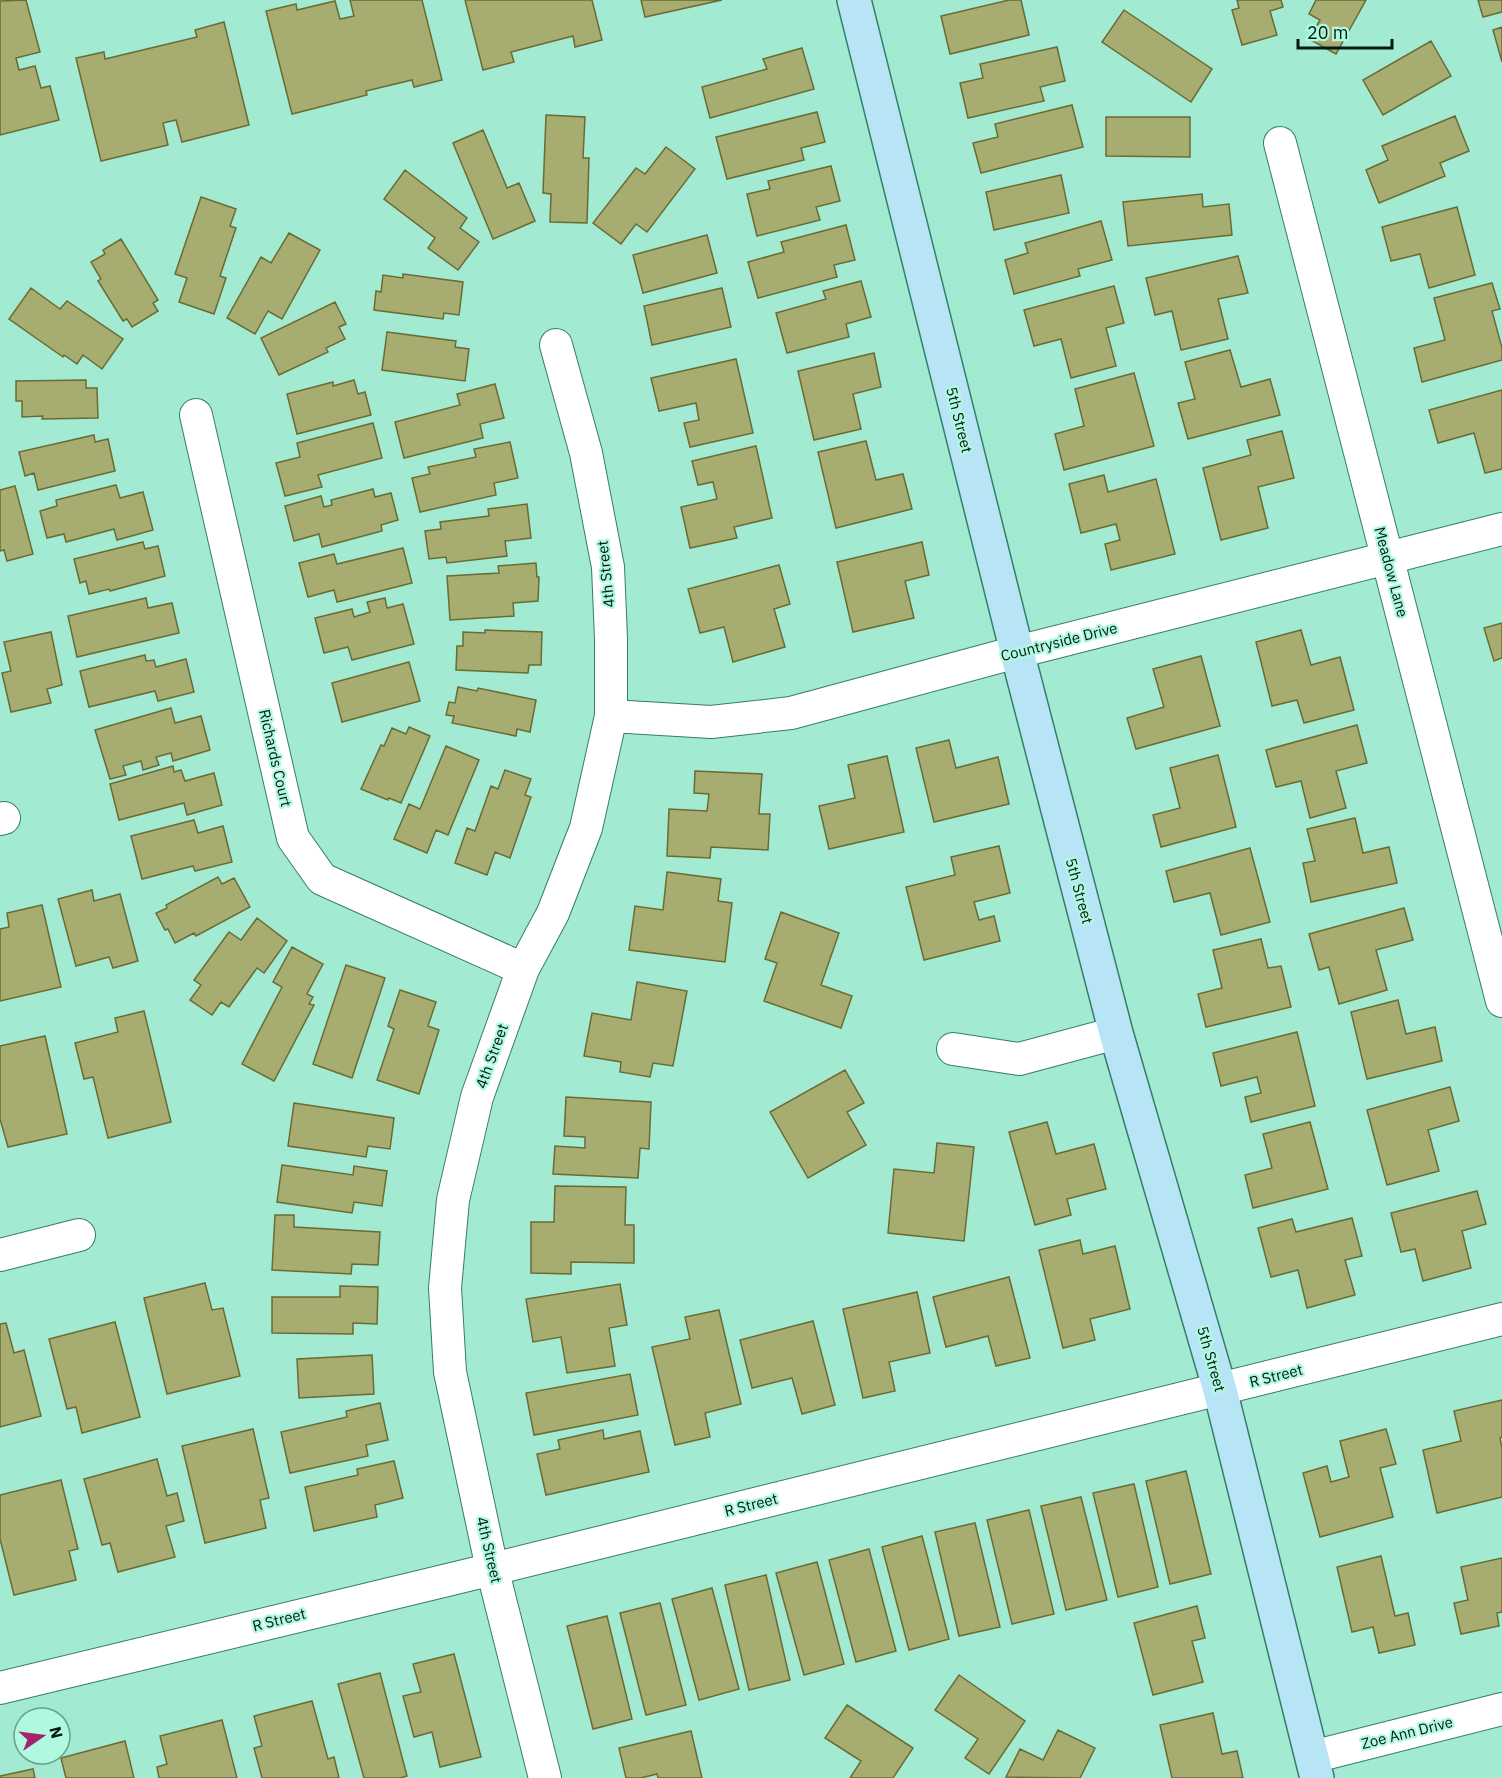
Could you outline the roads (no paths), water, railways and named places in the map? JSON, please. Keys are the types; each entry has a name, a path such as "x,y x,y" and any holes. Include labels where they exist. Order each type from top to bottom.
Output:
{"street":[{"name":"5th Street","path":"854,0 1017,652 1116,1033 1220,1390 1314,1767"},
{"name":"Meadow Lane","path":"1280,143 1502,1001"},
{"name":"4th Street","path":"545,1778 492,1569 450,1372 445,1288 453,1200 477,1097 523,969 553,913 586,828 611,716 608,567 586,453 556,345"},
{"name":"Richards Court","path":"196,415 293,838 322,879 523,969"},
{"name":"Countryside Drive","path":"611,716 711,722 791,713 1017,652 1502,529"},
{"path":"953,1050 1019,1059 1116,1033"},
{"path":"0,1255 79,1235"},
{"name":"R Street","path":"0,1688 492,1569 1502,1319"},
{"name":"Zoe Ann Drive","path":"1314,1767 1502,1708"}]}
